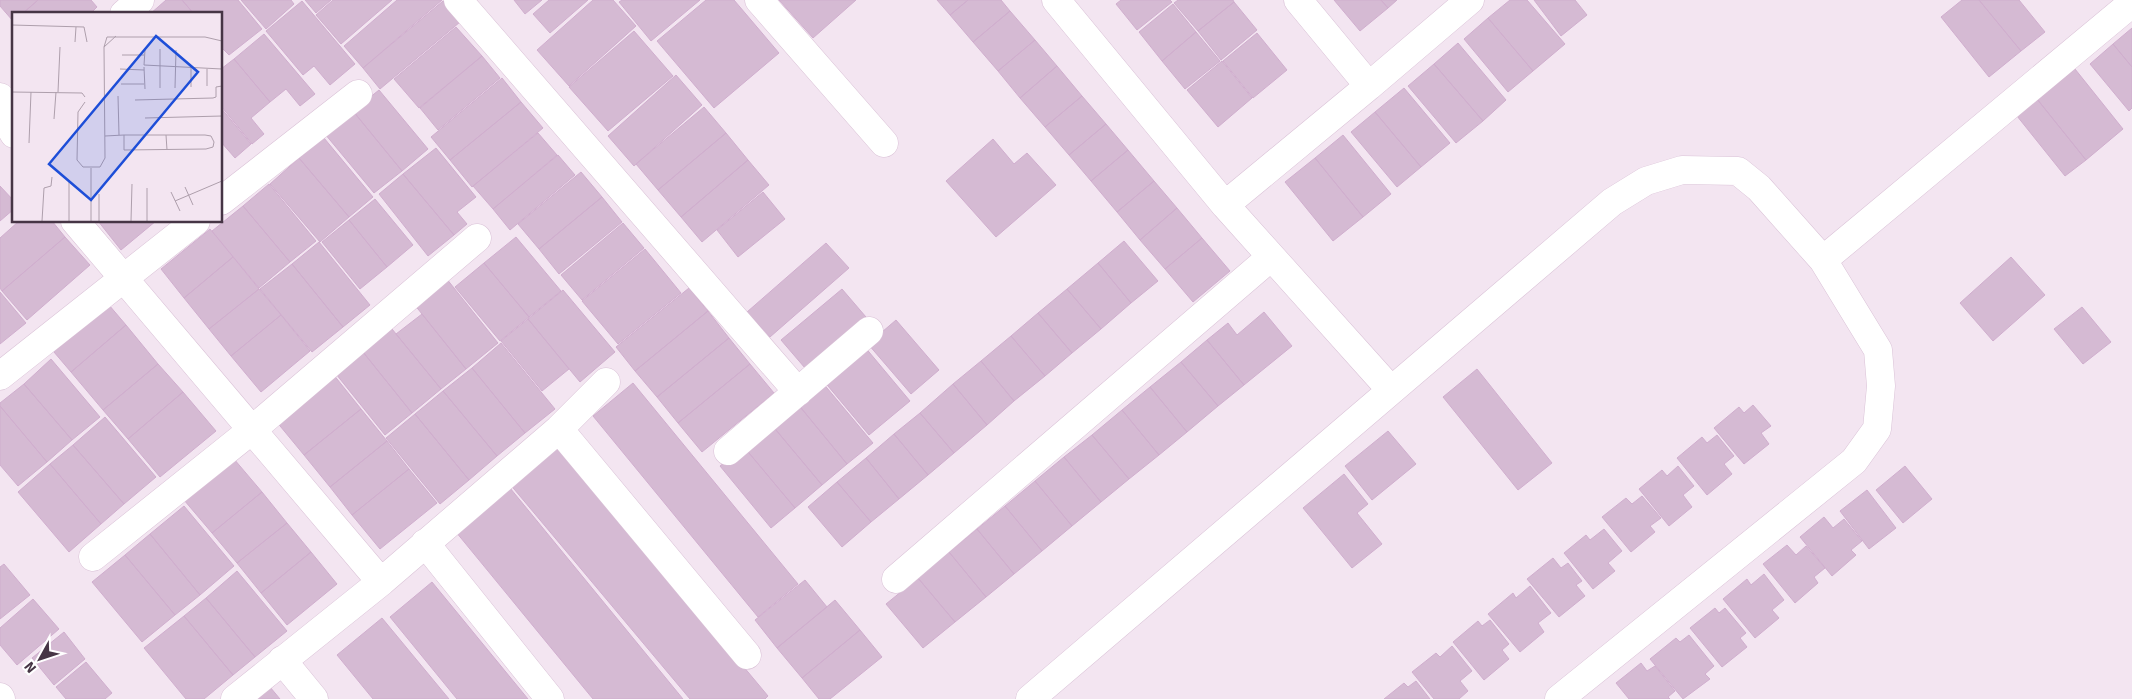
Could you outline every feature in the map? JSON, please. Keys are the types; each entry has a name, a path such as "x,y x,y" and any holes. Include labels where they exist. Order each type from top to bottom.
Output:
{"street":[{"path":"126,12 140,0"},
{"path":"458,0 798,392"},
{"path":"759,0 884,143"},
{"path":"1056,0 1225,205 1391,390"},
{"path":"1298,0 1369,86"},
{"path":"1225,205 1470,0"},
{"path":"1823,260 2132,3"},
{"path":"222,201 358,94"},
{"path":"1030,699 1612,202 1646,181 1682,170 1738,171 1759,188 1823,260 1878,350 1882,386 1876,429 1854,461 1559,699"},
{"path":"76,222 381,582"},
{"path":"0,376 195,222"},
{"path":"93,557 253,429 477,238"},
{"path":"896,579 1271,257"},
{"path":"728,451 869,331"},
{"path":"235,699 381,582 559,429 606,382"},
{"path":"559,429 747,655"},
{"path":"425,543 550,699"},
{"path":"282,660 314,699"}],"building":[{"path":"0,0 38,0 24,12 12,12 12,20 0,6"},
{"path":"38,0 91,0 97,7 92,12 24,12"},
{"path":"166,0 182,0 192,12 152,12"},
{"path":"182,0 238,0 262,29 229,55 222,48 222,12 192,12"},
{"path":"241,0 291,0 294,4 266,29"},
{"path":"305,0 331,0 316,13"},
{"path":"333,0 392,0 341,44 316,15"},
{"path":"397,0 442,0 363,68 344,46"},
{"path":"514,0 542,0 525,14"},
{"path":"549,0 588,0 550,33 533,14"},
{"path":"593,0 613,0 636,26 569,86 537,50"},
{"path":"622,0 700,0 651,41 619,2"},
{"path":"706,0 734,0 779,53 714,108 657,41"},
{"path":"779,0 856,0 813,38"},
{"path":"937,0 968,0 950,15"},
{"path":"968,0 1001,0 1010,11 973,42 950,15"},
{"path":"1121,0 1170,0 1172,2 1137,30 1116,4"},
{"path":"1178,0 1233,0 1234,2 1198,31 1174,3"},
{"path":"1334,0 1381,0 1388,8 1360,31"},
{"path":"1381,0 1397,0 1388,8"},
{"path":"1510,0 1527,0 1565,44 1533,71 1488,18"},
{"path":"1534,0 1575,0 1587,15 1561,36"},
{"path":"1962,0 1979,0 2021,51 1989,77 1941,17"},
{"path":"1979,0 2019,0 2045,32 2021,51"},
{"path":"302,1 355,64 330,85 314,66 303,75 266,31"},
{"path":"443,1 460,22 380,89 363,68"},
{"path":"1234,2 1257,30 1221,60 1198,31"},
{"path":"1173,4 1196,32 1162,61 1139,32"},
{"path":"1010,11 1035,40 998,71 973,42"},
{"path":"1488,18 1533,71 1508,92 1464,39"},
{"path":"456,27 482,56 419,108 394,79"},
{"path":"2132,28 2132,67 2113,44"},
{"path":"634,31 673,76 608,131 569,87"},
{"path":"1196,32 1220,61 1185,89 1162,61"},
{"path":"1257,33 1287,70 1253,98 1223,61"},
{"path":"264,34 315,94 300,106 286,89 270,102 234,59"},
{"path":"1035,40 1057,66 1020,98 998,71"},
{"path":"1458,43 1506,100 1483,121 1434,64"},
{"path":"2113,44 2132,67 2132,108 2129,111 2090,64"},
{"path":"482,56 500,78 438,130 420,108"},
{"path":"234,59 270,102 251,118 264,134 252,144 222,107 222,68"},
{"path":"1222,61 1252,98 1218,127 1187,90"},
{"path":"1434,64 1483,121 1456,143 1408,86"},
{"path":"1057,66 1082,96 1045,127 1020,98"},
{"path":"2075,69 2123,129 2086,160 2037,99"},
{"path":"676,75 702,105 634,166 608,136"},
{"path":"502,78 521,102 450,160 431,137"},
{"path":"1404,88 1450,143 1421,167 1375,112"},
{"path":"379,90 428,149 402,171 353,111"},
{"path":"1082,96 1106,124 1069,155 1045,127"},
{"path":"2037,99 2086,160 2065,176 2017,116"},
{"path":"521,102 543,128 472,187 450,160"},
{"path":"704,107 726,133 658,190 636,164"},
{"path":"222,109 251,144 235,158 222,143"},
{"path":"353,111 402,171 374,193 325,134"},
{"path":"1375,112 1421,167 1397,187 1351,132"},
{"path":"1106,124 1128,150 1091,181 1069,155"},
{"path":"538,133 557,155 493,209 473,186"},
{"path":"726,133 748,160 681,217 658,190"},
{"path":"1343,135 1391,194 1363,217 1315,158"},
{"path":"324,138 373,197 349,217 299,158"},
{"path":"993,139 1014,164 1027,153 1056,185 996,237 946,181"},
{"path":"436,148 476,197 457,212 467,224 454,235 403,174"},
{"path":"1128,150 1154,181 1117,212 1091,181"},
{"path":"558,155 575,175 510,230 493,209"},
{"path":"299,158 349,217 320,242 270,184"},
{"path":"1315,158 1363,217 1333,241 1285,182"},
{"path":"748,160 769,185 702,242 681,217"},
{"path":"581,172 602,197 539,249 518,224"},
{"path":"403,174 454,235 428,256 379,194"},
{"path":"1154,181 1177,208 1140,240 1117,212"},
{"path":"269,184 316,241 290,262 243,206"},
{"path":"0,186 12,199 12,211 0,221"},
{"path":"763,192 785,219 738,257 717,230"},
{"path":"602,197 622,222 559,274 539,249"},
{"path":"375,199 413,245 387,267 349,220"},
{"path":"243,206 290,262 259,288 212,231"},
{"path":"1177,208 1202,238 1165,269 1140,240"},
{"path":"349,220 387,267 360,289 322,242"},
{"path":"18,222 53,222 65,237 2,291 0,288 0,238"},
{"path":"99,222 155,222 121,250"},
{"path":"623,223 644,248 582,300 561,275"},
{"path":"210,229 233,257 184,298 161,269"},
{"path":"65,237 90,265 27,320 2,291"},
{"path":"516,237 561,291 529,317 484,263"},
{"path":"1202,238 1230,271 1193,302 1165,269"},
{"path":"1124,241 1158,281 1131,303 1098,263"},
{"path":"319,242 370,305 343,327 292,264"},
{"path":"826,243 849,268 770,337 747,312"},
{"path":"645,249 681,293 618,344 582,301"},
{"path":"233,257 259,289 209,329 184,298"},
{"path":"2011,257 2045,295 1993,341 1960,303"},
{"path":"484,263 529,317 500,341 455,287"},
{"path":"1098,263 1131,303 1101,329 1067,289"},
{"path":"292,264 343,327 312,352 260,289"},
{"path":"446,278 498,343 466,369 414,304"},
{"path":"689,288 708,311 635,371 616,347"},
{"path":"259,289 281,315 231,356 209,329"},
{"path":"842,289 866,317 805,368 781,340"},
{"path":"1067,289 1101,329 1072,353 1038,313"},
{"path":"563,290 615,352 580,382 528,319"},
{"path":"0,292 26,323 0,344"},
{"path":"103,298 126,325 71,372 48,345"},
{"path":"2082,307 2111,342 2083,364 2054,329"},
{"path":"708,311 729,338 657,397 635,371"},
{"path":"1264,312 1292,346 1244,385 1207,340 1228,323 1237,335"},
{"path":"1038,313 1072,353 1045,376 1011,336"},
{"path":"422,314 466,369 441,389 396,334"},
{"path":"281,315 310,351 261,392 231,356"},
{"path":"528,319 569,369 542,391 501,341"},
{"path":"896,320 939,370 911,394 868,344"},
{"path":"126,325 158,364 103,410 71,372"},
{"path":"392,329 441,389 412,413 363,352"},
{"path":"1011,336 1045,376 1014,401 981,361"},
{"path":"729,338 750,364 678,423 657,397"},
{"path":"1207,340 1244,385 1218,406 1181,362"},
{"path":"501,343 555,409 525,433 472,368"},
{"path":"864,346 910,401 869,435 823,380"},
{"path":"363,352 412,413 385,435 336,374"},
{"path":"51,359 100,417 72,440 24,384"},
{"path":"981,361 1014,401 987,425 953,384"},
{"path":"1181,362 1218,406 1187,432 1150,387"},
{"path":"158,364 183,392 128,439 103,410"},
{"path":"750,364 774,393 702,452 678,423"},
{"path":"472,368 525,433 497,456 443,391"},
{"path":"329,369 361,409 304,455 271,415"},
{"path":"1477,369 1552,463 1518,490 1443,397"},
{"path":"822,382 873,443 847,464 797,403"},
{"path":"633,383 798,584 758,617 593,416"},
{"path":"24,384 72,440 47,462 0,406 0,403"},
{"path":"953,384 987,425 954,453 920,413"},
{"path":"1150,387 1187,432 1159,455 1122,410"},
{"path":"443,391 497,456 469,480 415,414"},
{"path":"183,392 216,431 160,477 128,439"},
{"path":"797,403 847,464 822,485 771,424"},
{"path":"1753,405 1771,426 1761,433 1769,444 1744,464 1714,428 1739,407 1744,413"},
{"path":"0,406 47,462 18,486 0,465"},
{"path":"361,409 387,441 330,487 304,455"},
{"path":"1122,410 1159,455 1129,479 1092,435"},
{"path":"920,413 954,453 928,475 894,434"},
{"path":"415,414 469,480 440,504 386,438"},
{"path":"105,417 156,477 124,504 73,445"},
{"path":"771,424 822,485 795,508 744,447"},
{"path":"1388,431 1416,464 1372,500 1345,466"},
{"path":"894,434 928,475 899,499 866,458"},
{"path":"1092,435 1129,479 1101,502 1064,457"},
{"path":"1717,435 1734,456 1724,464 1732,474 1707,495 1677,458 1702,437 1707,443"},
{"path":"387,441 409,469 352,515 330,487"},
{"path":"557,443 768,696 765,699 690,699 509,483"},
{"path":"73,445 124,504 101,524 50,464"},
{"path":"744,447 795,508 771,528 720,466"},
{"path":"1064,457 1101,502 1072,526 1035,481"},
{"path":"866,458 899,499 871,522 837,482"},
{"path":"234,459 262,492 212,533 184,500"},
{"path":"50,464 101,524 69,552 18,492"},
{"path":"1678,466 1694,486 1683,495 1692,507 1669,526 1639,489 1662,470 1667,476"},
{"path":"1905,466 1932,499 1903,523 1876,490"},
{"path":"409,469 437,503 380,549 352,515"},
{"path":"1344,474 1368,504 1357,513 1382,544 1352,568 1303,508"},
{"path":"1035,481 1072,526 1042,551 1005,506"},
{"path":"837,482 871,522 842,547 808,507"},
{"path":"510,488 683,699 593,699 456,532"},
{"path":"1867,490 1896,528 1869,549 1840,511"},
{"path":"262,492 287,523 237,563 212,533"},
{"path":"1642,496 1661,518 1650,526 1655,532 1631,552 1602,517 1626,498 1632,504"},
{"path":"184,506 234,566 200,595 150,534"},
{"path":"1005,506 1042,551 1014,574 977,529"},
{"path":"1824,517 1833,528 1844,519 1862,541 1851,550 1856,555 1832,576 1800,537"},
{"path":"287,523 311,552 261,593 237,563"},
{"path":"977,529 1014,574 986,597 949,552"},
{"path":"1604,529 1622,551 1608,563 1615,571 1593,589 1564,553 1586,535 1590,540"},
{"path":"150,534 200,595 175,615 125,555"},
{"path":"1787,545 1796,555 1806,546 1825,568 1814,577 1818,583 1795,603 1763,564"},
{"path":"311,552 337,584 287,625 261,593"},
{"path":"949,552 986,597 955,622 918,578"},
{"path":"125,555 175,615 142,642 92,582"},
{"path":"1553,558 1561,568 1568,563 1582,581 1576,585 1585,596 1559,617 1527,579"},
{"path":"4,564 30,595 0,619 0,567"},
{"path":"237,571 287,631 255,657 206,598"},
{"path":"1764,574 1784,600 1772,610 1779,618 1755,638 1723,599 1747,579 1751,585"},
{"path":"918,578 955,622 923,648 886,604"},
{"path":"805,580 827,607 777,648 755,620"},
{"path":"432,582 528,699 457,699 390,617"},
{"path":"1530,586 1551,613 1538,623 1544,632 1520,652 1488,614 1513,593 1516,598"},
{"path":"206,598 255,657 233,675 184,616"},
{"path":"33,599 59,629 17,665 0,645 0,628"},
{"path":"835,600 860,630 802,678 777,648"},
{"path":"1715,608 1719,613 1725,608 1746,633 1740,638 1747,647 1722,667 1690,628"},
{"path":"184,616 233,675 204,699 186,699 144,648"},
{"path":"382,618 449,699 373,699 337,655"},
{"path":"1490,620 1509,644 1502,650 1509,659 1484,680 1453,642 1478,621 1482,626"},
{"path":"860,630 882,657 830,699 819,699 802,678"},
{"path":"64,632 85,659 54,685 32,658"},
{"path":"1689,635 1714,666 1705,674 1710,679 1683,699 1650,659 1676,638 1680,642"},
{"path":"1452,646 1472,671 1460,681 1468,691 1459,699 1434,699 1412,672 1436,653 1440,657"},
{"path":"86,662 112,693 105,699 66,699 56,687"},
{"path":"1641,663 1647,671 1655,666 1675,691 1668,697 1670,699 1629,699 1616,683"},
{"path":"1416,681 1430,699 1384,699 1404,683 1408,687"},
{"path":"270,687 280,699 254,699"}]}
